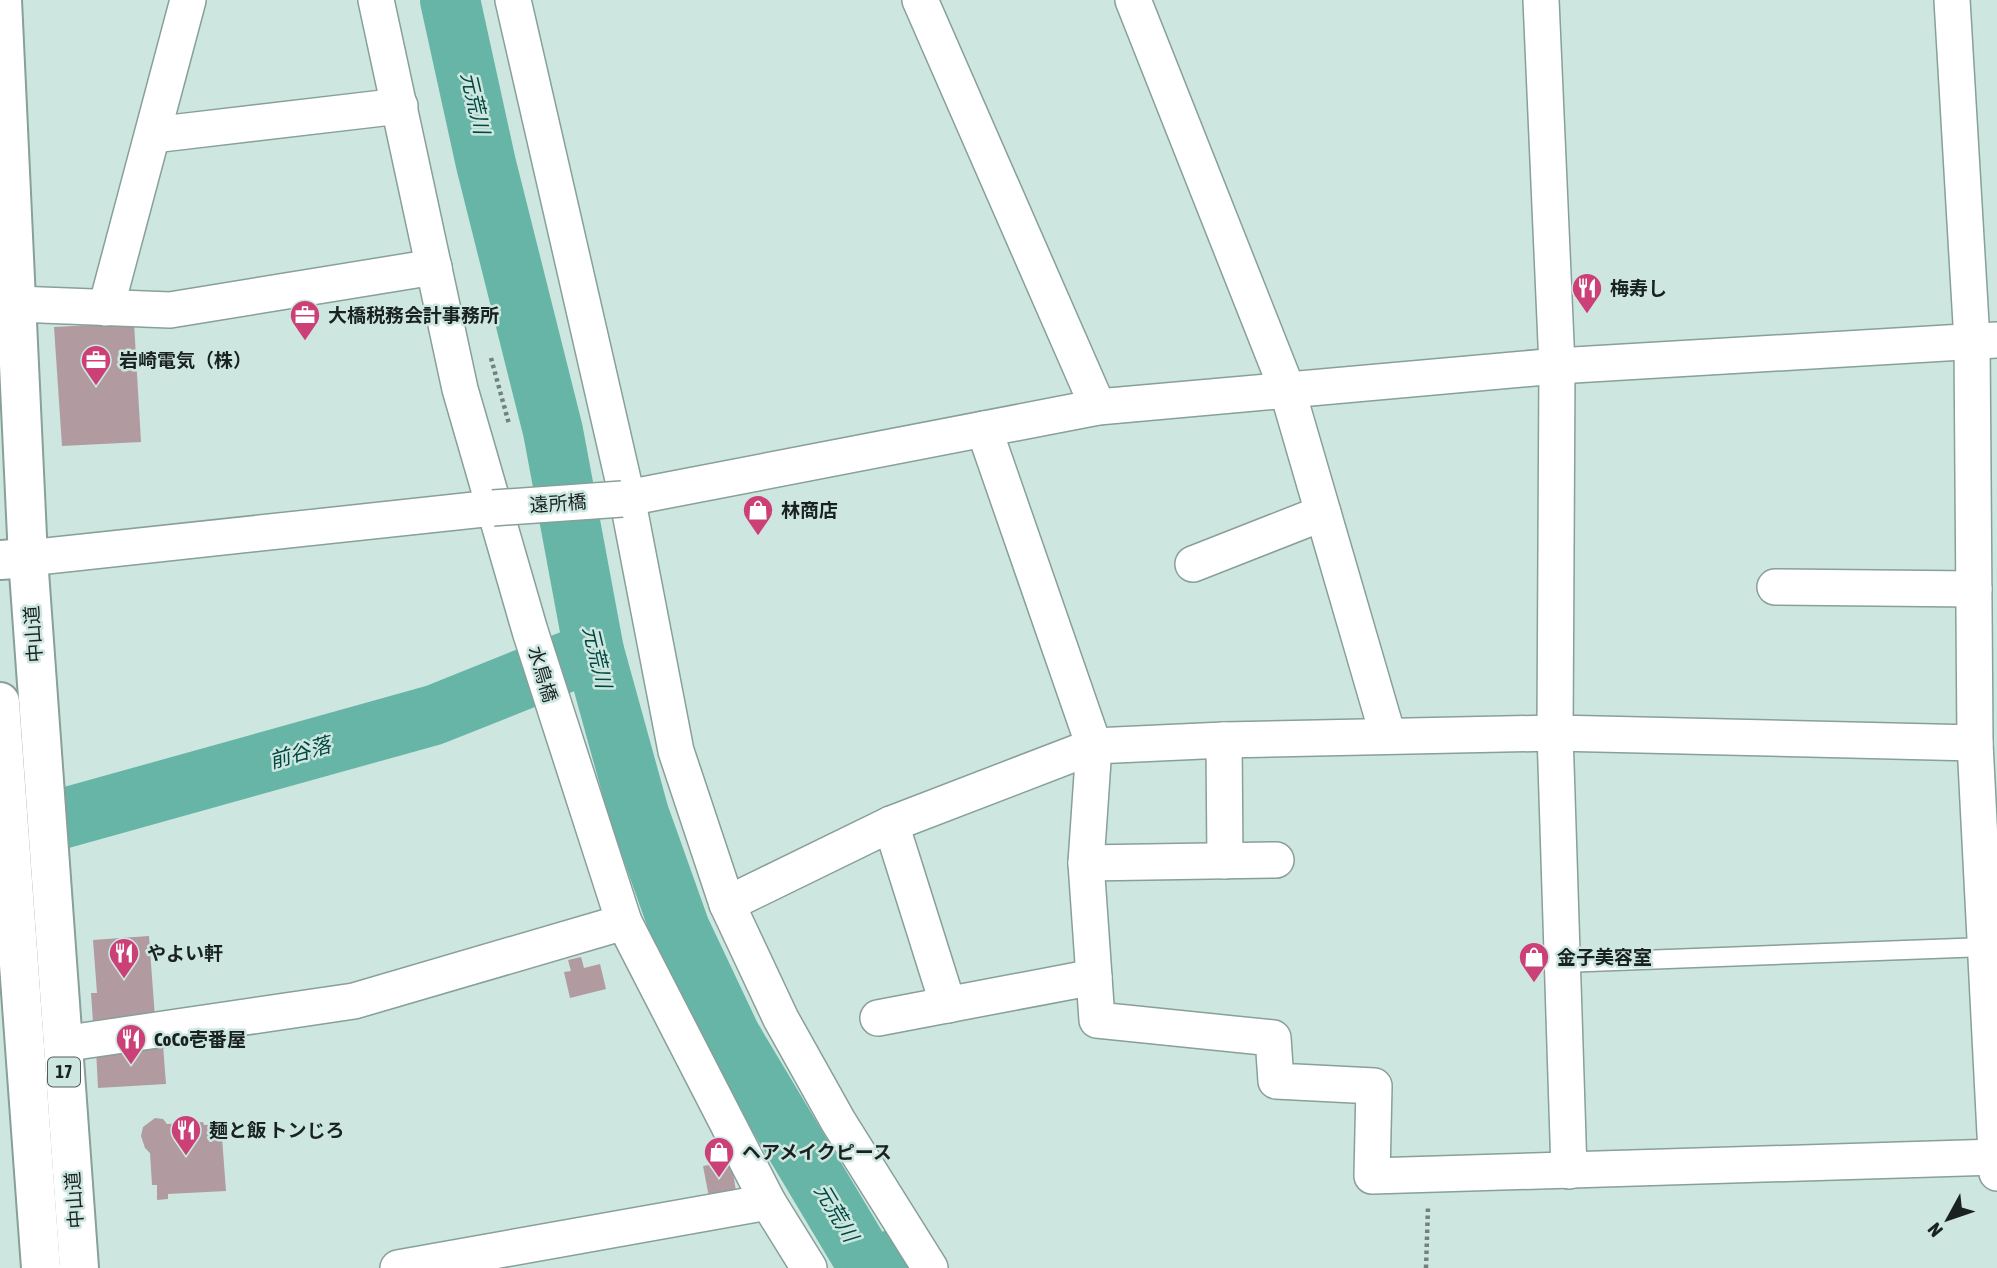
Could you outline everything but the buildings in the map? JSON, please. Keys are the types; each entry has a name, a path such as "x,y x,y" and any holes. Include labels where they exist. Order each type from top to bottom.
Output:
{"highway":[{"name":"中山道","path":"2,0 16,304 14,559 44,780 79,1268"},
{"name":"中山道","path":"0,702 41,1268"}],"street":[{"path":"106,308 188,0"},
{"name":"水鳥橋","path":"376,0 460,388 556,716 624,922 768,1202 808,1268"},
{"path":"513,0 624,498 676,751 727,904 781,1019 838,1121 930,1268"},
{"path":"920,0 1098,407"},
{"path":"1133,0 1287,389 1388,736"},
{"path":"1541,0 1557,366 1555,733 1569,1171"},
{"path":"984,429 1094,746 1086,863 1097,1020 1273,1038 1276,1082 1374,1086 1372,1176 1997,1162 1985,947 1982,736 1974,589 1984,341 1952,0"},
{"path":"153,135 400,106"},
{"path":"16,304 170,310 434,267"},
{"name":"遠所橋","path":"14,559 493,508 624,498 1098,407 1557,366 1984,341"},
{"path":"1193,564 1323,513"},
{"path":"1775,587 1974,589"},
{"path":"727,904 891,824 1094,746 1224,740 1555,733 1982,736"},
{"path":"1224,740 1225,861"},
{"path":"891,824 948,1005"},
{"path":"1086,863 1276,860"},
{"path":"62,1044 354,1002 624,922"},
{"path":"878,1018 1094,977"},
{"path":"398,1268 444,1264 768,1202"}],"lane":[{"path":"1563,963 1985,947"}],"path":[{"path":"1426,1268 1428,1174"}],"waterway":[{"name":"元荒川","path":"450,0 486,164 553,431 594,651 639,814 680,929 731,1037 869,1268"},
{"name":"前谷落","path":"0,836 434,715 594,651"},
{"path":"885,1236 904,1268"}],"place":[{"name":"梅寿し","path":"1587,315"},
{"name":"大橋税務会計事務所","path":"305,342"},
{"name":"岩崎電気（株）","path":"96,387"},
{"name":"林商店","path":"758,537"},
{"name":"やよい軒","path":"124,980"},
{"name":"金子美容室","path":"1534,984"},
{"name":"CoCo壱番屋","path":"131,1066"},
{"name":"麺と飯 トンじろ","path":"186,1157"},
{"name":"ヘアメイクピース","path":"719,1179"}]}
